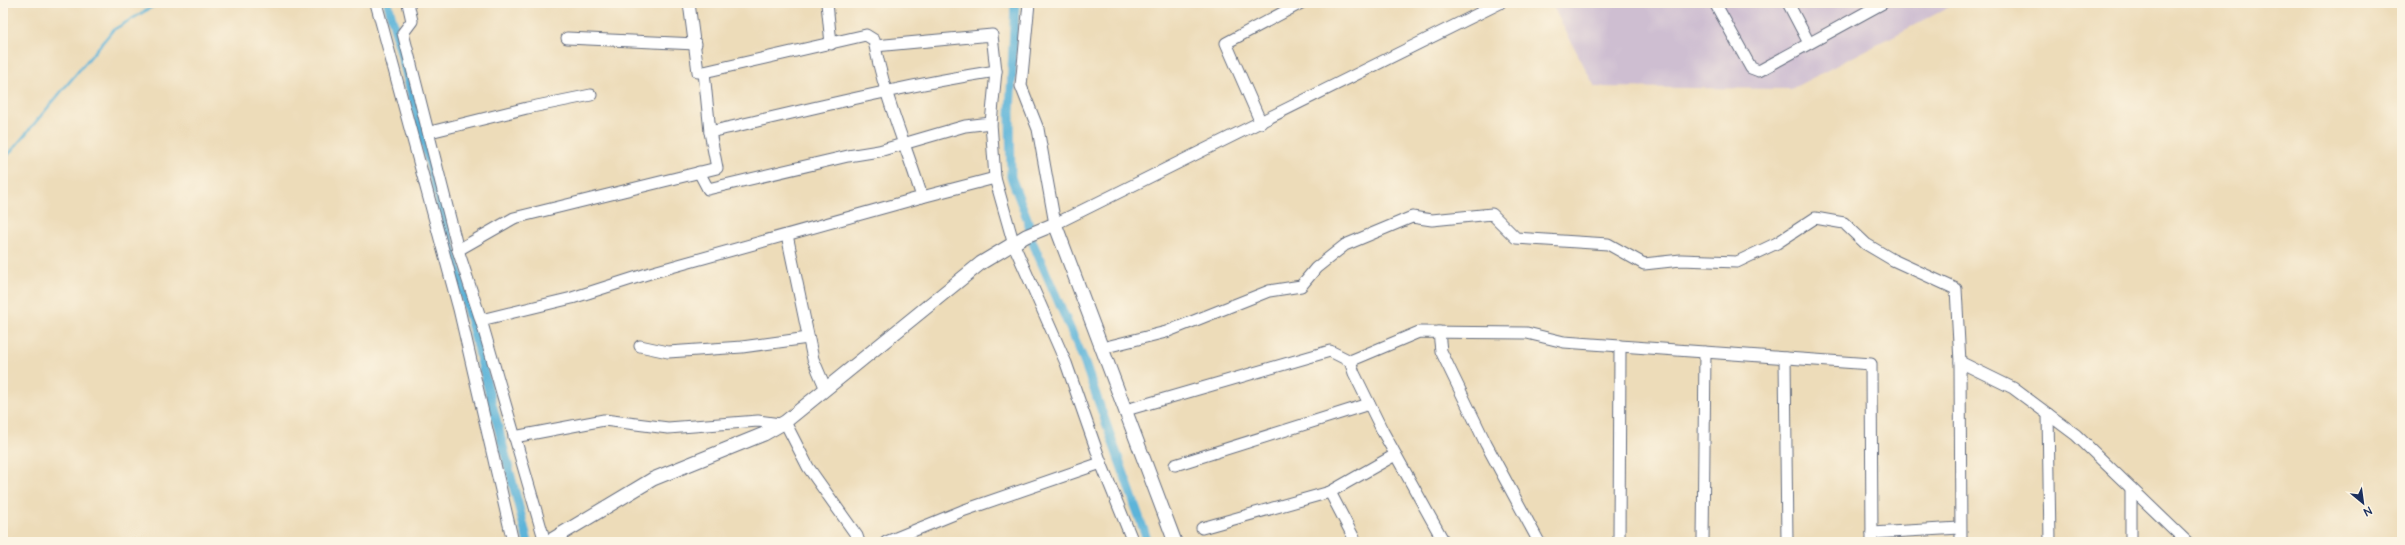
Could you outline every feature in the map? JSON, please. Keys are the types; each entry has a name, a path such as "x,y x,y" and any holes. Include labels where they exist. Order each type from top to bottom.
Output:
{"street":[{"path":"376,3 459,309 513,542"},
{"path":"408,3 412,21 403,33 430,132 458,250 481,320 545,542"},
{"path":"689,3 696,44 698,72 704,72 866,35 874,40 886,93 905,143 922,197"},
{"path":"827,3 831,44"},
{"path":"1029,3 1021,86 1038,129 1050,226 1102,348 1175,542"},
{"path":"1261,123 1226,43 1301,3"},
{"path":"548,542 653,479 764,434 782,423 980,263 1014,245 1026,236 1050,226 1261,123 1500,3"},
{"path":"1716,3 1751,68 1759,71 1883,3"},
{"path":"1788,3 1809,43"},
{"path":"875,46 992,35 996,71 991,123 995,178 1014,245 1066,363 1101,463 1133,542"},
{"path":"567,38 696,44"},
{"path":"710,132 886,93 916,84 996,71"},
{"path":"458,250 514,218 717,168 710,132 704,72"},
{"path":"430,132 591,95"},
{"path":"698,172 708,189 848,156 879,151 965,126 991,123"},
{"path":"481,320 572,298 650,273 787,234 995,178"},
{"path":"1102,348 1166,332 1269,291 1301,286 1316,268 1345,245 1412,217 1432,220 1492,214 1516,238 1608,244 1644,264 1681,260 1737,262 1777,243 1815,218 1844,223 1866,244 1893,260 1956,290 1960,362 1961,542"},
{"path":"787,234 812,359 825,387"},
{"path":"1350,361 1419,332 1439,332 1527,333 1564,342 1871,364 1872,538 1960,528"},
{"path":"1439,332 1441,351 1486,444 1538,542"},
{"path":"640,346 668,352 742,347 808,338"},
{"path":"1619,542 1620,346"},
{"path":"1126,410 1330,351 1350,361 1368,404 1444,542"},
{"path":"1702,542 1705,352"},
{"path":"1785,358 1787,542"},
{"path":"1960,362 2013,388 2076,436 2187,542"},
{"path":"1175,465 1368,404"},
{"path":"2048,414 2050,542"},
{"path":"514,437 604,420 668,428 758,422 782,423"},
{"path":"782,423 808,467 857,536 859,542"},
{"path":"1202,528 1330,492 1395,455"},
{"path":"886,542 962,512 1101,463"},
{"path":"2131,488 2131,542"},
{"path":"1330,492 1356,542"}],"shaded area":[{"path":"1551,3 1957,3 1791,89 1595,87"}],"waterway":[{"path":"3,161 113,30 159,3"},
{"path":"388,3 528,542"},
{"path":"1015,3 1010,114 1011,177 1028,221 1032,241 1083,358 1148,542"}]}
